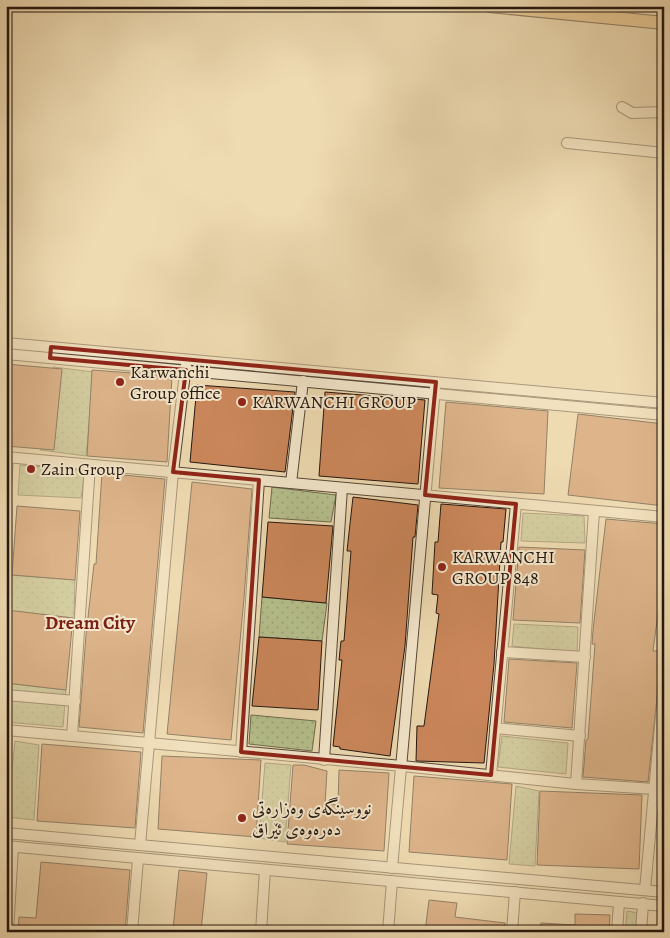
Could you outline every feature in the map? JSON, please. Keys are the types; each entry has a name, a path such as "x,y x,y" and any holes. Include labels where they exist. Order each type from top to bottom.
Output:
{"main road":[{"path":"489,6 664,23"}],"street":[{"path":"622,108 632,113 664,112"},
{"path":"567,143 664,153"},
{"path":"6,343 51,347 303,381 664,415"},
{"path":"50,358 51,347"},
{"path":"6,354 436,382 664,403"},
{"path":"140,845 173,472 186,365"},
{"path":"291,483 303,381"},
{"path":"392,868 436,382"},
{"path":"6,487 7,457 664,517"},
{"path":"72,736 90,465"},
{"path":"241,752 259,480"},
{"path":"324,760 342,488"},
{"path":"491,775 516,504"},
{"path":"576,784 594,511"},
{"path":"502,652 584,658"},
{"path":"645,890 664,683"},
{"path":"6,695 74,701"},
{"path":"495,728 580,736"},
{"path":"6,730 402,766 576,784 655,789"},
{"path":"6,832 664,892"},
{"path":"113,858 114,843"},
{"path":"160,861 162,846"},
{"path":"8,932 10,847 113,858 664,906"},
{"path":"132,932 138,860"},
{"path":"356,878 358,865"},
{"path":"261,932 265,870"},
{"path":"413,883 414,870"},
{"path":"388,932 392,881"},
{"path":"613,887 617,932"},
{"path":"512,932 515,892"},
{"path":"641,932 643,903"}],"highlighted area":[{"path":"51,347 436,382 425,495 516,504 491,775 241,752 259,480 173,472 186,370 50,358"}],"green space":[{"path":"53,367 94,372 86,456 40,450"},
{"path":"20,465 82,470 85,472 81,498 18,495"},
{"path":"272,487 336,495 331,522 269,518"},
{"path":"523,513 584,516 585,543 521,541"},
{"path":"12,575 75,580 74,618 7,611"},
{"path":"262,597 327,603 322,641 259,637"},
{"path":"514,624 578,627 577,653 512,646"},
{"path":"6,683 66,690 63,727 6,722"},
{"path":"251,715 316,721 312,751 249,744"},
{"path":"502,736 568,743 566,774 498,767"},
{"path":"15,741 39,745 34,820 7,817"},
{"path":"265,763 291,765 285,842 259,838"},
{"path":"516,786 539,791 535,866 509,864"},
{"path":"627,911 639,913 638,932 625,932"}],"building":[{"path":"6,364 62,369 54,450 6,446"},
{"path":"92,370 172,376 167,462 87,456"},
{"path":"197,385 295,392 285,472 190,462"},
{"path":"325,392 425,400 418,484 319,476"},
{"path":"446,402 548,411 544,494 439,488"},
{"path":"578,414 664,424 664,506 568,495"},
{"path":"102,473 165,479 143,733 79,727 86,635 94,564 96,564"},
{"path":"192,482 252,489 231,740 167,734"},
{"path":"353,497 418,505 415,537 413,537 405,646 390,756 340,749 340,747 333,746 342,660 339,660 341,641 344,641 351,551 347,551"},
{"path":"441,504 506,509 503,542 501,542 494,664 484,763 416,761 417,726 424,726 439,614 436,613 438,595 432,594 435,542 438,542"},
{"path":"17,506 80,511 75,580 12,575"},
{"path":"606,519 664,524 664,568 653,651 662,651 648,782 583,777 586,740 588,739 595,644 592,644 593,630"},
{"path":"268,522 333,526 326,603 262,597"},
{"path":"519,547 585,550 580,623 513,620"},
{"path":"7,610 73,618 66,690 6,683"},
{"path":"259,637 322,641 318,710 252,706"},
{"path":"509,659 577,663 572,728 504,722"},
{"path":"42,744 141,752 135,828 37,821"},
{"path":"162,756 261,760 256,837 158,829"},
{"path":"293,765 304,765 327,771 325,804 338,805 339,770 389,773 384,851 287,844"},
{"path":"414,776 512,784 507,860 409,852"},
{"path":"540,791 642,795 639,869 537,865"},
{"path":"41,862 130,870 125,932 18,932 19,917 36,918"},
{"path":"179,870 207,873 201,931 173,929"},
{"path":"429,900 457,903 455,917 505,923 504,932 425,932"},
{"path":"575,914 610,915 609,932 540,932 541,923 575,925"}],"place":[{"name":"Karwanchi Group office","path":"120,382"},
{"name":"KARWANCHI GROUP","path":"242,402"},
{"name":"Zain Group","path":"31,469"},
{"name":"KARWANCHI GROUP 848","path":"442,567"},
{"name":"نووسینگەی وەزارەتی دەرەوەی ئێراق","path":"242,818"}],"district":[{"name":"Dream City","path":"90,623"}]}
